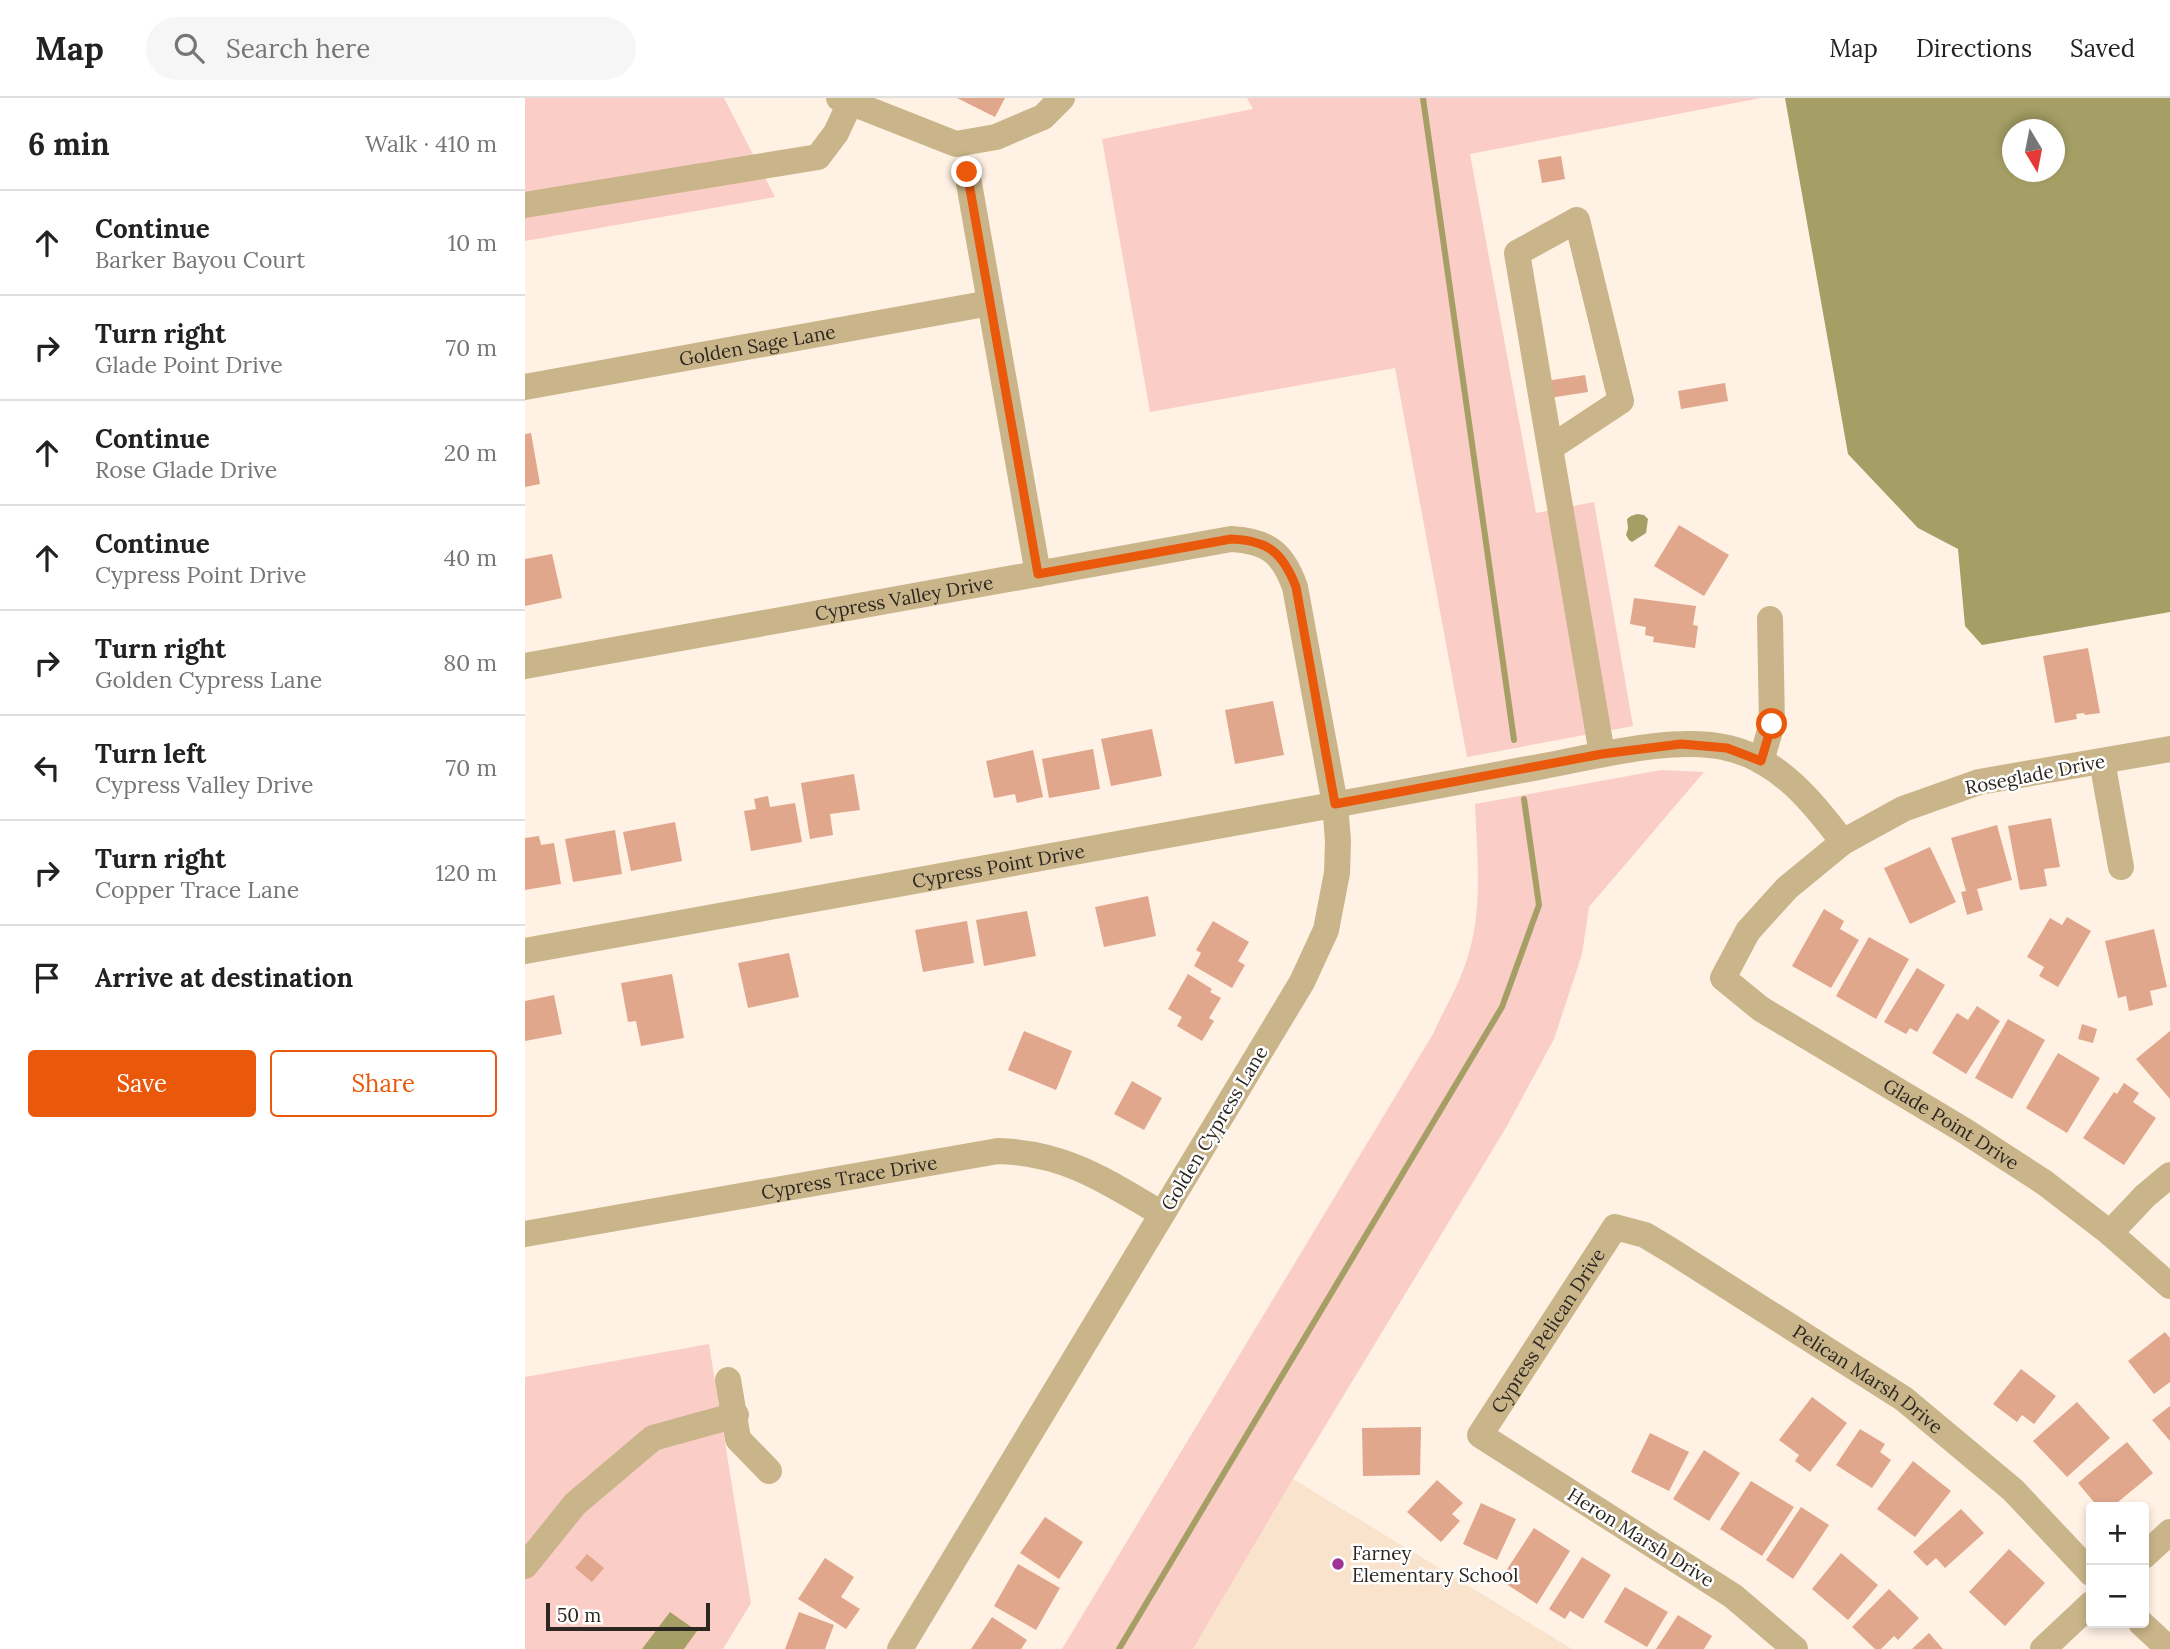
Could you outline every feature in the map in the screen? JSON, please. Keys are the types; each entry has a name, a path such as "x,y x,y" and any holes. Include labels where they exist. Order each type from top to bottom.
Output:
{"street":[{"path":"525,205 818,157 837,133 845,100 956,145 996,137 1043,117 1062,98"},
{"path":"967,172 1038,574"},
{"path":"1550,449 1621,401 1577,220 1517,253 1550,449 1561,503 1602,754 1681,744 1727,748 1761,761 1799,788 1843,842"},
{"name":"Golden Sage Lane","path":"525,387 990,303"},
{"name":"Cypress Valley Drive","path":"525,666 1231,539 1248,540 1267,546 1280,557"},
{"name":"Golden Cypress Lane","path":"900,1649 1302,982 1326,930 1337,873 1335,804 1296,587 1290,571 1280,557"},
{"path":"1761,761 1772,724 1770,619"},
{"name":"Roseglade Drive","path":"1723,978 1748,931 1787,888 1843,842 1903,809 1979,782 2170,749"},
{"name":"Cypress Point Drive","path":"525,951 1602,754"},
{"path":"2102,761 2121,867"},
{"name":"Glade Point Drive","path":"1723,978 1761,1009 1965,1131 2045,1183 2110,1233 2170,1286"},
{"name":"Cypress Trace Drive","path":"525,1234 998,1150 1022,1152 1067,1162 1091,1172 1162,1214"},
{"path":"2110,1233 2145,1196 2170,1175"},
{"name":"Cypress Pelican Drive","path":"1480,1435 1615,1227"},
{"name":"Pelican Marsh Drive","path":"1615,1227 1645,1235 1904,1399 2013,1490 2086,1568"},
{"path":"729,1380 738,1439 769,1471"},
{"path":"525,1566 575,1504 653,1438 736,1415"},
{"name":"Heron Marsh Drive","path":"1480,1435 1733,1596 1795,1649"},
{"path":"2149,1551 2170,1532"},
{"path":"2043,1649 2086,1609"},
{"path":"2146,1628 2169,1649"}],"shaded area":[{"path":"525,98 724,98 775,197 525,241"},
{"path":"1247,98 1761,98 1470,154 1536,513 1594,502 1633,726 1467,757 1395,368 1150,412 1102,139 1253,109"},
{"path":"1785,98 2170,98 2170,612 1982,645 1965,626 1958,549 1918,528 1848,454"},
{"path":"1637,514 1648,519 1646,533 1632,542 1626,535 1627,519"},
{"path":"1661,770 1704,772 1589,907 1582,954 1554,1039 1507,1126 1193,1649 1062,1649 1433,1034 1465,965 1475,926 1478,865 1475,804"},
{"path":"709,1344 751,1603 723,1649 525,1649 525,1377"},
{"name":"Farney Elementary School","path":"1293,1479 1572,1649 1193,1649"},
{"path":"670,1612 697,1631 684,1649 642,1649"}],"building":[{"path":"957,98 1005,98 995,117"},
{"path":"1561,156 1565,179 1542,183 1538,160"},
{"path":"1585,375 1588,392 1549,398 1546,381"},
{"path":"1725,383 1728,401 1681,409 1678,391"},
{"path":"531,433 540,484 525,487 525,434"},
{"path":"1679,525 1729,555 1704,596 1654,566"},
{"path":"552,554 562,598 525,606 525,559"},
{"path":"1634,598 1696,606 1693,625 1698,626 1695,648 1653,642 1654,637 1645,635 1646,627 1630,624"},
{"path":"2088,648 2100,713 2076,714 2077,719 2055,723 2043,656"},
{"path":"1273,701 1284,755 1235,764 1225,710"},
{"path":"1152,729 1162,776 1111,786 1101,739"},
{"path":"1093,749 1100,789 1049,798 1042,759"},
{"path":"1033,750 1043,797 1017,803 1015,794 994,798 986,761"},
{"path":"854,774 860,810 830,814 833,835 810,839 801,783"},
{"path":"768,796 770,807 795,803 802,842 751,851 744,811 756,809 754,799"},
{"path":"2051,818 2060,867 2044,869 2047,886 2020,890 2008,826"},
{"path":"675,822 682,861 631,871 623,832"},
{"path":"1997,825 2012,880 1977,889 1983,910 1967,915 1961,892 1966,891 1951,838"},
{"path":"615,830 622,874 573,882 565,839"},
{"path":"539,836 541,845 554,843 561,884 525,890 525,838"},
{"path":"1930,847 1956,902 1910,924 1884,868"},
{"path":"1148,896 1156,936 1104,947 1095,907"},
{"path":"1824,909 1844,921 1840,929 1859,940 1831,988 1792,966"},
{"path":"1027,911 1036,956 984,966 976,920"},
{"path":"2067,917 2091,931 2058,987 2039,976 2044,967 2027,957 2050,918 2062,925"},
{"path":"967,921 974,963 923,972 915,930"},
{"path":"1213,921 1249,942 1238,961 1245,965 1232,988 1194,966 1201,953 1196,950"},
{"path":"2154,929 2167,987 2150,991 2153,1005 2129,1011 2126,996 2118,998 2105,941"},
{"path":"1869,937 1909,959 1876,1019 1836,996"},
{"path":"789,953 799,997 748,1008 738,963"},
{"path":"1917,968 1945,985 1917,1032 1910,1028 1906,1034 1884,1022"},
{"path":"672,974 684,1038 641,1046 636,1021 628,1022 621,983"},
{"path":"1188,974 1221,998 1209,1018 1214,1021 1202,1041 1177,1026 1182,1017 1168,1009"},
{"path":"554,995 562,1034 525,1041 525,1001"},
{"path":"1977,1006 2000,1021 1966,1074 1932,1053 1957,1013 1968,1020"},
{"path":"2008,1019 2045,1040 2012,1099 1975,1078"},
{"path":"2082,1024 2097,1029 2093,1043 2078,1039"},
{"path":"1024,1031 1072,1051 1056,1090 1008,1070"},
{"path":"2170,1031 2170,1099 2136,1059"},
{"path":"2058,1053 2100,1078 2067,1133 2026,1108"},
{"path":"1132,1081 1162,1098 1144,1130 1114,1114"},
{"path":"2124,1083 2139,1093 2133,1102 2156,1118 2124,1165 2083,1138 2114,1092 2117,1094"},
{"path":"2165,1332 2170,1338 2170,1382 2154,1394 2128,1361"},
{"path":"2021,1369 2056,1396 2034,1424 2022,1415 2017,1422 1993,1404"},
{"path":"1812,1397 1847,1423 1810,1472 1795,1461 1799,1455 1779,1440"},
{"path":"2077,1402 2110,1438 2067,1477 2033,1441"},
{"path":"2170,1406 2170,1441 2152,1420"},
{"path":"1421,1427 1420,1475 1363,1476 1362,1428"},
{"path":"1860,1429 1885,1444 1880,1452 1891,1460 1872,1488 1836,1465"},
{"path":"1650,1433 1689,1452 1669,1491 1631,1472"},
{"path":"2127,1442 2153,1473 2118,1502 2094,1502 2078,1483"},
{"path":"1704,1450 1740,1473 1709,1521 1673,1499"},
{"path":"1913,1461 1951,1491 1915,1537 1877,1509"},
{"path":"1437,1480 1463,1503 1452,1514 1460,1521 1441,1542 1407,1512"},
{"path":"1751,1481 1794,1507 1762,1556 1720,1529"},
{"path":"1481,1503 1516,1519 1497,1560 1463,1544"},
{"path":"1801,1507 1829,1525 1793,1579 1766,1560"},
{"path":"1961,1509 1984,1533 1945,1568 1936,1558 1927,1566 1913,1552"},
{"path":"1045,1517 1083,1542 1059,1579 1020,1553"},
{"path":"1534,1528 1570,1551 1537,1604 1500,1580"},
{"path":"2009,1549 2045,1583 2005,1626 1969,1592"},
{"path":"1841,1553 1878,1585 1848,1620 1812,1589"},
{"path":"587,1554 604,1568 592,1582 575,1568"},
{"path":"1582,1557 1611,1575 1583,1619 1570,1611 1565,1619 1549,1609"},
{"path":"825,1558 854,1577 841,1597 860,1609 846,1629 798,1599"},
{"path":"1018,1564 1060,1588 1036,1630 994,1606"},
{"path":"1625,1587 1668,1612 1647,1647 1604,1622"},
{"path":"1889,1589 1919,1618 1898,1640 1894,1636 1881,1649 1875,1649 1852,1627"},
{"path":"799,1612 834,1625 825,1649 785,1649"},
{"path":"1678,1615 1712,1636 1704,1649 1656,1649"},
{"path":"992,1617 1027,1640 1021,1649 971,1649"},
{"path":"1929,1633 1943,1649 1912,1649"}],"waterway":[{"path":"1423,98 1514,740"},
{"path":"1119,1649 1502,1007 1539,905 1524,799"}],"place":[{"name":"Farney Elementary School","path":"1338,1564"}],"route":[{"path":"967,172 1038,574 1231,539 1248,540 1267,546 1280,557 1290,571 1296,587 1335,804 1602,754 1681,744 1727,748 1761,761 1772,724"}]}
